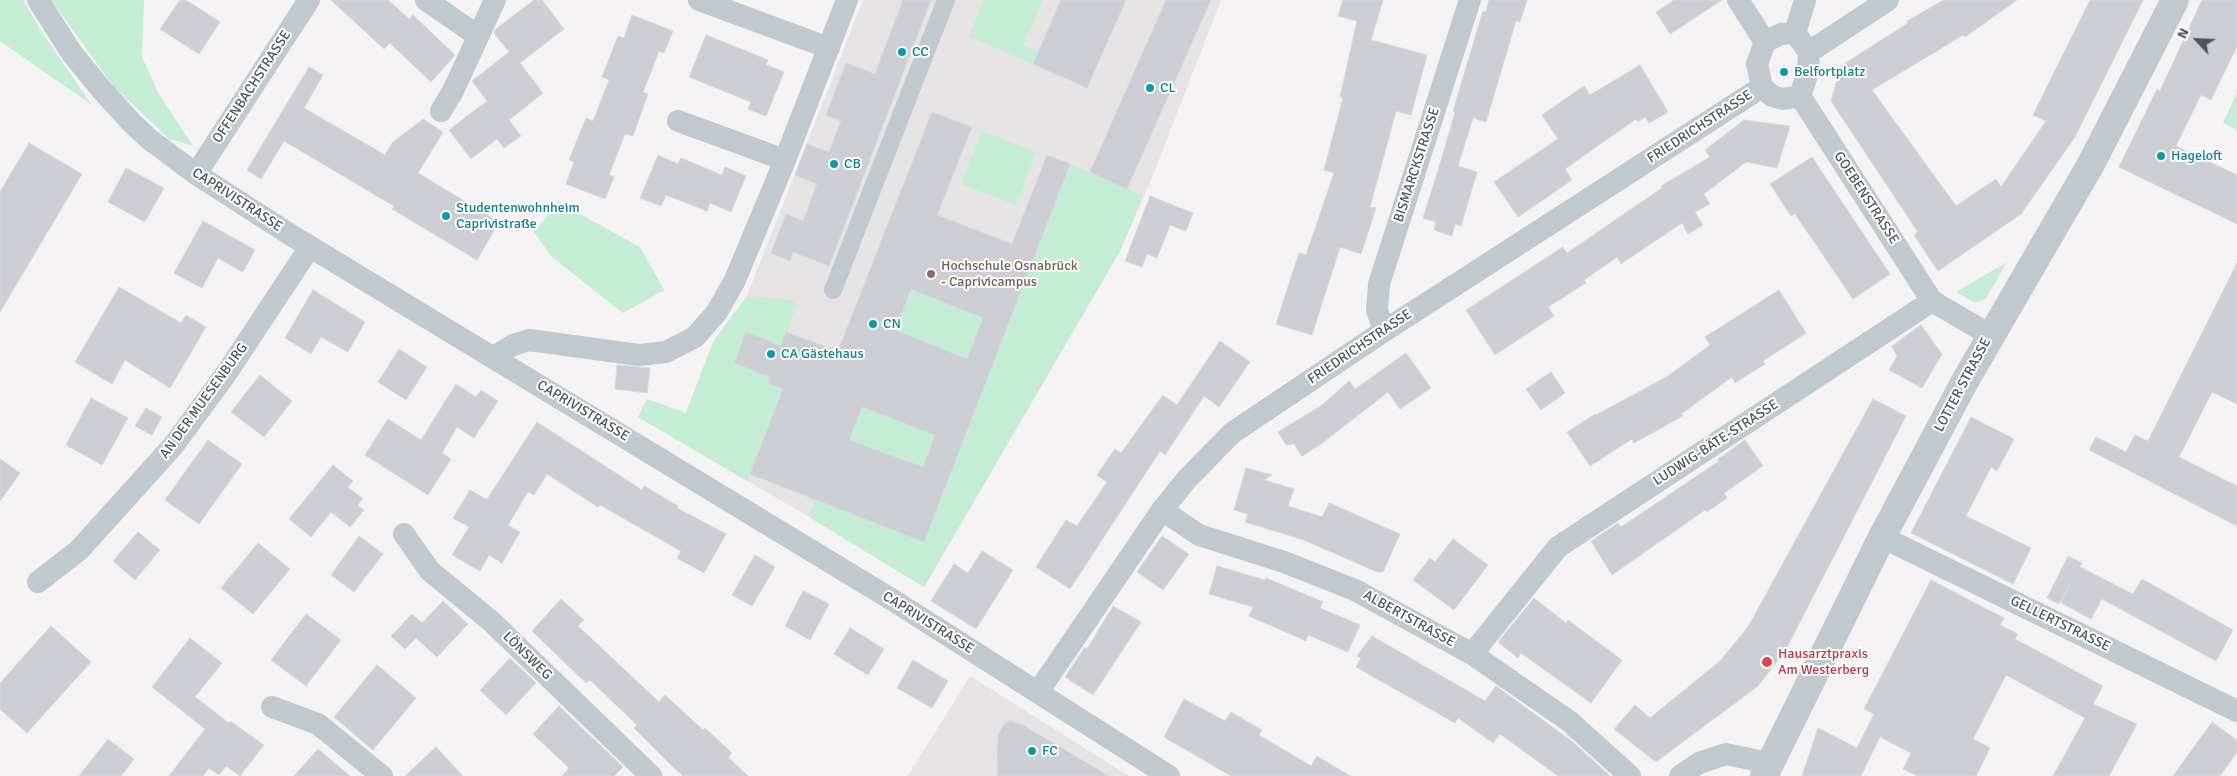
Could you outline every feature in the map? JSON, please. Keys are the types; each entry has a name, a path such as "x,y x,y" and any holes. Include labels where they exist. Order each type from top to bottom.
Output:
{"street":[{"name":"CAPRIVISTRASSE","path":"38,0 71,52 113,103 149,139 196,174 310,247 891,599 1169,776"},
{"name":"OFFENBACHSTRASSE","path":"196,174 309,0"},
{"path":"426,0 478,36"},
{"path":"440,110 453,90 495,0"},
{"path":"700,0 829,48"},
{"path":"494,357 513,345 529,340 639,355 666,352 695,338 717,312 735,280 785,160 847,0"},
{"path":"833,290 946,0"},
{"name":"BISMARCKSTRASSE","path":"1384,331 1377,310 1379,284 1470,0"},
{"path":"1738,0 1765,42"},
{"path":"1795,33 1805,0"},
{"path":"1809,52 1888,0"},
{"name":"LOTTER STRASSE","path":"1766,769 1882,537 1990,335 2091,164 2175,0"},
{"path":"1795,33 1809,52 1808,72 1800,96 1782,99 1772,96 1762,87 1757,64 1765,42 1781,34 1795,33"},
{"name":"FRIEDRICHSTRASSE","path":"1038,692 1162,510 1187,478 1232,434 1384,331 1762,87"},
{"name":"GOEBENSTRASSE","path":"1800,96 1932,300"},
{"path":"678,121 785,160"},
{"name":"AN DER MUESENBURG","path":"38,582 80,550 173,446 226,374 310,247"},
{"path":"1932,300 1990,335"},
{"name":"LUDWIG-BÄTE-STRASSE","path":"1472,654 1558,547 1932,300"},
{"name":"ALBERTSTRASSE","path":"1162,510 1198,535 1284,562 1355,590 1472,654 1569,721 1630,776"},
{"name":"LÖNSWEG","path":"404,534 430,571 492,622 651,776"},
{"name":"GELLERTSTRASSE","path":"1882,537 2237,712"},
{"path":"272,707 318,724 382,776"},
{"path":"1680,776 1699,762 1726,754 1766,769"}],"shaded area":[{"name":"Hochschule Osnabrück - Caprivicampus","path":"863,0 1221,0 1151,180 1120,251 924,587 638,417 647,399 686,413 713,342 747,296"},
{"path":"970,676 1129,776 908,776"}],"green space":[{"path":"0,0 23,0 43,34 92,105 0,41"},
{"path":"51,0 144,0 142,57 159,94 193,146 169,139 114,87"},
{"path":"984,0 1043,0 1023,45 1038,52 1033,64 969,36"},
{"path":"2237,93 2237,130 2223,123"},
{"path":"982,131 1036,152 1016,205 961,184"},
{"path":"1070,164 1143,196 1120,251 924,587 809,517 815,500 924,542"},
{"path":"558,202 640,247 664,290 623,313 552,257 534,232"},
{"path":"2007,262 1985,300 1974,302 1956,292"},
{"path":"911,289 983,318 967,359 895,331"},
{"path":"747,296 798,301 781,346 746,332 734,363 770,377 768,383 791,392 774,412 747,481 638,417 647,399 686,413 713,342"},
{"path":"862,407 935,435 923,467 849,440"}],"building":[{"path":"180,0 186,0 220,22 199,54 160,29"},
{"path":"331,0 388,0 409,19 413,15 455,55 431,82 390,43 384,49"},
{"path":"534,0 542,0 564,29 520,63 543,93 509,120 521,136 504,148 497,139 471,159 449,130 487,101 472,81 509,52 494,33 496,29"},
{"name":"CB","path":"903,0 931,0 829,266 793,252 790,261 771,253 786,214 803,221 817,184 795,175 807,144 829,152 841,121 826,115 846,63 875,74"},
{"path":"1061,0 1126,0 1087,88 1033,64"},
{"name":"CL","path":"1166,0 1211,0 1127,189 1090,172"},
{"path":"1343,0 1383,0 1371,40 1427,55 1411,115 1396,111 1370,207 1376,208 1361,254 1340,247 1312,335 1276,324 1299,253 1306,255 1334,173 1324,170 1343,98 1340,97 1357,21 1338,16"},
{"path":"1489,0 1527,0 1520,22 1516,21 1486,122 1473,118 1458,166 1477,172 1461,226 1455,224 1452,236 1434,230 1436,222 1423,218 1483,11 1486,12"},
{"path":"1674,0 1722,0 1670,34 1656,12"},
{"path":"1944,0 2017,0 1965,37 1963,35 1872,90 1956,206 1996,179 2001,187 2046,121 2033,115 2090,0 2143,0 2075,137 2021,214 1938,271 1914,235 1918,232 1831,101 1841,66 1908,23 1907,21"},
{"path":"2202,0 2237,0 2237,46 2211,100 2201,95 2176,146 2237,175 2237,224 2119,167 2157,89 2160,91"},
{"path":"632,15 673,31 664,53 659,51 643,92 648,94 633,136 625,134 609,175 614,177 605,199 566,184 574,162 569,160 586,118 593,121 609,80 602,77 618,36 624,38"},
{"path":"706,35 768,60 766,65 784,72 766,116 748,109 751,102 689,77"},
{"path":"1640,65 1668,112 1649,123 1645,117 1638,122 1636,119 1565,169 1572,180 1518,217 1494,182 1558,139 1542,115 1584,86 1590,95"},
{"path":"309,67 323,75 304,108 385,155 392,143 423,119 443,132 418,173 499,222 477,260 392,209 394,206 284,141 261,179 247,170"},
{"name":"CN","path":"932,112 972,127 937,215 1012,244 1047,155 1070,164 924,542 750,474 783,389 768,383 770,377 734,363 746,332 781,346 786,332 838,351","holes":["911,289 983,318 967,359 895,330","862,407 935,435 923,467 849,440"]},
{"path":"1744,120 1790,126 1777,168 1746,162 1704,194 1710,204 1695,212 1703,225 1688,234 1682,223 1621,264 1617,257 1584,280 1586,283 1548,307 1554,316 1495,355 1466,310 1563,247 1567,253 1662,188 1661,186 1710,157 1705,150"},
{"path":"29,143 82,174 0,312 0,192"},
{"path":"658,155 678,164 681,158 722,175 725,167 746,176 731,212 710,203 707,211 666,195 661,206 640,198"},
{"path":"1812,157 1890,274 1853,299 1795,214 1791,216 1770,184"},
{"path":"126,168 164,188 145,222 108,202"},
{"path":"1150,196 1193,213 1186,231 1170,225 1157,258 1147,254 1142,267 1125,261"},
{"path":"203,221 255,250 243,272 218,258 202,288 174,273"},
{"path":"2237,263 2237,404 2212,392 2179,457 2237,486 2237,526 2089,450 2096,437 2126,452 2135,435 2148,441"},
{"path":"119,287 181,323 186,315 206,327 170,388 125,360 112,384 75,362"},
{"path":"313,290 365,322 348,352 321,337 311,354 285,338"},
{"path":"1779,290 1806,333 1763,361 1765,364 1735,383 1732,377 1681,414 1683,416 1634,443 1632,439 1590,466 1567,432 1595,414 1668,376 1710,345 1705,337"},
{"path":"1921,325 1942,354 1922,388 1889,370 1897,356 1892,346"},
{"path":"1220,341 1250,362 1219,407 1204,396 1165,455 1160,451 1070,589 1036,567 1066,520 1077,526 1107,482 1097,475 1115,449 1121,453 1163,395 1177,405"},
{"path":"399,349 427,367 406,400 378,382"},
{"path":"1406,353 1431,388 1400,409 1388,392 1321,444 1302,456 1294,444 1286,445 1278,432 1322,405 1349,381 1355,389"},
{"path":"617,365 650,368 647,393 615,389"},
{"path":"1551,372 1565,393 1541,410 1526,389"},
{"path":"260,375 292,401 264,437 231,412"},
{"path":"456,384 476,397 481,390 498,401 474,438 457,427 442,453 451,459 428,495 365,455 388,419 421,440"},
{"path":"91,398 128,418 102,465 66,445"},
{"path":"1873,399 1906,416 1785,651 1758,686 1656,762 1614,729 1635,705 1650,718 1720,661 1748,627"},
{"path":"146,408 162,417 152,435 135,426"},
{"path":"1971,417 2014,439 1997,471 1991,467 1966,516 2031,548 2013,584 1911,533"},
{"path":"537,422 642,490 644,486 678,506 677,508 726,534 704,573 677,558 681,551 600,505 598,507 547,474 534,495 528,492 508,525 520,532 502,563 489,555 480,571 452,555 469,527 453,518 470,490 486,499 488,498"},
{"path":"208,440 242,464 199,524 165,500"},
{"path":"1745,440 1763,466 1724,493 1727,498 1707,512 1705,510 1612,575 1591,541 1618,523 1621,527 1719,461 1718,459"},
{"path":"0,459 20,473 0,501"},
{"path":"333,465 353,481 348,487 363,499 357,505 364,510 350,527 331,512 311,537 289,519"},
{"path":"1246,468 1272,475 1264,480 1294,489 1288,506 1322,517 1329,503 1400,534 1383,572 1377,572 1304,540 1245,522 1248,514 1234,510"},
{"path":"138,532 160,550 135,580 113,561"},
{"path":"359,536 383,554 354,592 331,575"},
{"path":"1162,536 1189,554 1163,590 1137,572"},
{"path":"1453,539 1488,565 1454,610 1413,580 1430,558 1435,562"},
{"path":"258,543 290,569 253,614 221,588"},
{"path":"982,551 1013,570 976,629 931,601 954,564 968,573"},
{"path":"755,555 775,567 752,606 732,595"},
{"path":"2068,556 2082,563 2080,567 2133,594 2142,579 2233,630 2216,661 2102,599 2091,619 2061,603 2070,585 2059,604 2047,598"},
{"path":"1217,566 1265,580 1266,578 1323,602 1320,608 1360,625 1348,652 1308,635 1306,641 1249,616 1253,607 1209,594"},
{"path":"1931,580 2004,618 2000,625 2018,634 2015,639 2103,686 2093,704 2137,724 2109,776 2053,776 2085,718 2006,675 1973,739 1990,748 1976,776 1918,776 1903,769 1911,753 1880,737 1861,776 1802,776 1818,728 1857,748 1874,714 1864,709"},
{"path":"803,591 829,604 810,640 785,626"},
{"path":"1534,598 1566,623 1568,620 1622,660 1591,703 1521,653 1518,658 1498,642"},
{"path":"561,599 584,620 578,626 659,702 665,695 703,730 705,728 732,753 728,757 748,776 683,776 671,765 634,728 637,725 590,680 586,683 532,631"},
{"path":"443,601 468,624 437,657 416,638 405,649 391,636 412,614 422,623"},
{"path":"1113,606 1141,622 1093,695 1065,677 1085,647 1087,649"},
{"path":"306,614 341,640 306,686 271,660"},
{"path":"51,626 91,662 27,733 0,709 0,683"},
{"path":"850,628 884,649 868,675 834,654"},
{"path":"1372,636 1485,701 1496,686 1573,742 1610,776 1558,776 1500,734 1493,743 1458,718 1455,723 1356,667 1361,658 1357,656"},
{"path":"190,638 222,663 195,697 229,723 230,721 264,745 240,776 226,766 219,775 209,768 203,776 169,776 205,729 152,687"},
{"path":"510,658 536,683 506,715 480,690"},
{"path":"913,660 948,681 932,708 897,688"},
{"path":"377,665 416,698 373,750 334,717"},
{"path":"1184,699 1225,721 1231,712 1262,730 1259,735 1311,766 1317,756 1350,776 1231,776 1164,737"},
{"path":"559,706 623,767 614,776 562,776 569,768 533,734"},
{"name":"FC","path":"1010,721 1021,724 1109,776 997,776 998,736 1004,724"},
{"path":"2212,722 2237,740 2237,752 2220,776 2173,776"},
{"path":"108,739 134,759 121,776 79,776"},
{"path":"436,747 463,776 405,776"},
{"path":"318,749 350,776 294,776"}],"place":[{"name":"CC","path":"902,52"},
{"name":"Belfortplatz","path":"1784,72"},
{"name":"CL","path":"1150,88"},
{"name":"Hageloft","path":"2161,156"},
{"name":"CB","path":"834,164"},
{"name":"Studentenwohnheim Caprivistraße","path":"446,216"},
{"name":"Hochschule Osnabrück - Caprivicampus","path":"931,274"},
{"name":"CN","path":"873,324"},
{"name":"CA Gästehaus","path":"771,354"},
{"name":"Hausarztpraxis Am Westerberg","path":"1767,662"},
{"name":"FC","path":"1032,751"}]}
